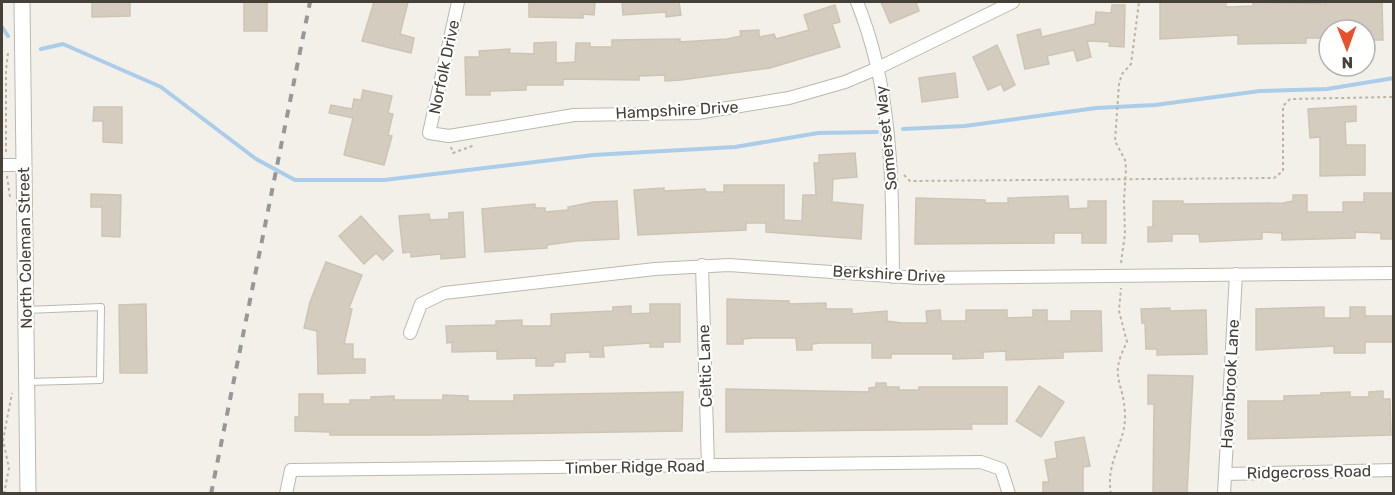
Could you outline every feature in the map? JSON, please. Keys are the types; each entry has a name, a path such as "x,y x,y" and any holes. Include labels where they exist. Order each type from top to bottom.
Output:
{"street":[{"name":"North Coleman Street","path":"22,2 26,309 20,383 28,494"},
{"name":"Norfolk Drive","path":"429,133 458,2"},
{"name":"Somerset Way","path":"857,2 878,68 888,118 892,166 893,278"},
{"name":"Hampshire Drive","path":"429,133 448,136 574,116 728,110 819,90 878,68 1013,2"},
{"path":"4,165 23,165"},
{"name":"Berkshire Drive","path":"410,333 421,304 444,293 702,265 782,267 893,278 1394,273"},
{"name":"Celtic Lane","path":"702,265 708,466"},
{"name":"Havenbrook Lane","path":"1224,494 1236,274"},
{"name":"Timber Ridge Road","path":"286,494 291,470 981,462 1001,469 1009,494"},
{"name":"Ridgecross Road","path":"1225,474 1394,470"}],"lane":[{"path":"20,383 100,380 101,307 26,309"}],"path":[{"path":"1120,267 1125,234 1125,160 1115,141 1119,84 1122,74 1131,64 1139,2"},
{"path":"9,47 6,71 4,165 11,203"},
{"path":"903,174 910,181 1277,177 1283,171 1283,106 1290,99 1392,96 1394,99"},
{"path":"448,136 453,153 478,144"},
{"path":"1111,494 1111,469 1125,416 1116,373 1118,361 1127,342 1119,311 1121,285"},
{"path":"4,494 9,468 3,440 20,383"}],"building":[{"path":"92,2 130,2 130,16 92,17"},
{"path":"244,2 267,2 267,31 244,31"},
{"path":"374,2 408,2 400,34 414,38 411,53 362,41"},
{"path":"529,2 595,2 594,15 583,14 583,18 529,17"},
{"path":"622,2 679,2 681,15 666,17 666,12 623,15"},
{"path":"881,2 916,2 919,11 890,23"},
{"path":"1160,2 1226,2 1226,7 1253,6 1253,2 1326,4 1326,2 1382,2 1383,40 1377,40 1377,18 1317,18 1317,38 1306,38 1306,43 1238,44 1238,35 1160,39"},
{"path":"835,5 840,22 832,24 840,47 770,68 665,81 665,75 639,76 639,80 563,79 563,85 526,85 526,90 490,91 490,95 466,95 465,57 480,57 479,51 510,49 509,53 534,54 534,43 556,42 556,63 575,62 576,43 590,43 590,47 612,47 612,40 680,39 680,42 727,39 741,36 740,31 759,30 759,37 774,34 776,39 809,30 804,15"},
{"path":"1112,5 1125,5 1124,47 1109,46 1110,42 1087,41 1091,57 1077,61 1074,50 1047,56 1049,64 1025,69 1017,35 1040,29 1042,37 1095,24 1096,12 1111,13"},
{"path":"997,45 1015,85 1004,91 1001,84 988,90 973,57"},
{"path":"955,73 958,97 922,102 919,78"},
{"path":"363,90 392,96 388,113 393,114 388,135 392,136 384,165 344,155 353,118 329,113 331,105 352,109 354,99 361,100"},
{"path":"1356,106 1356,121 1345,122 1346,145 1365,145 1365,175 1320,176 1320,137 1310,138 1308,109"},
{"path":"94,107 122,107 122,143 103,142 103,121 93,121"},
{"path":"855,153 857,177 833,179 832,202 863,205 861,239 766,232 766,223 746,223 746,230 638,235 634,190 664,188 664,191 705,189 706,192 724,192 724,185 784,185 784,220 802,221 803,195 816,195 814,163 819,163 819,155"},
{"path":"1364,193 1394,193 1394,239 1381,239 1381,233 1355,232 1355,238 1282,240 1282,233 1262,232 1262,239 1200,242 1199,234 1172,234 1172,241 1148,242 1148,227 1153,227 1153,201 1183,201 1183,204 1283,203 1293,201 1293,195 1307,195 1307,212 1343,212 1343,202 1364,202"},
{"path":"91,194 121,195 120,237 102,236 102,207 91,207"},
{"path":"1068,196 1069,209 1088,208 1088,201 1106,201 1106,243 1082,243 1082,233 1054,233 1054,243 915,244 916,198 1008,203 1008,198"},
{"path":"617,201 619,239 576,241 547,245 547,248 485,252 482,209 535,204 535,208 545,208 545,212 568,210 568,207 593,202"},
{"path":"463,212 465,257 441,259 441,254 411,257 411,252 403,253 399,216 429,214 430,220 449,219 449,213"},
{"path":"361,216 393,251 383,260 376,253 364,264 339,236"},
{"path":"326,262 362,275 349,308 352,309 344,344 353,344 353,359 365,359 365,373 318,374 317,331 304,328 310,302"},
{"path":"727,299 789,301 789,304 826,303 826,309 852,309 852,314 887,311 887,321 902,323 927,323 926,311 940,310 941,321 966,321 966,310 1007,310 1007,318 1033,317 1033,310 1047,310 1047,321 1071,321 1071,311 1101,311 1102,351 1063,352 1063,358 1006,360 1006,351 983,352 983,358 953,359 953,354 891,354 891,358 872,358 872,343 820,343 812,344 812,350 797,350 796,338 753,338 743,339 743,344 727,344"},
{"path":"146,304 147,373 120,373 119,305"},
{"path":"650,304 680,304 680,342 663,342 663,347 650,347 650,343 603,346 604,357 590,357 590,352 565,353 565,362 554,362 553,366 536,366 536,358 497,359 497,351 452,352 452,342 447,343 446,326 496,325 496,321 522,320 522,326 551,326 551,314 613,311 613,307 631,306 631,314 650,313"},
{"path":"1324,307 1324,318 1350,318 1350,307 1365,307 1365,316 1394,316 1394,342 1365,342 1365,353 1334,353 1334,346 1256,350 1256,309"},
{"path":"1170,308 1170,311 1206,310 1207,354 1157,355 1157,349 1146,349 1145,323 1142,323 1141,309"},
{"path":"1148,375 1193,376 1187,494 1153,494 1154,404 1148,404"},
{"path":"876,383 886,383 886,387 899,387 899,390 919,390 919,387 1007,387 1007,424 971,424 972,429 726,432 726,389 869,392 869,388 876,387"},
{"path":"1039,386 1064,402 1041,437 1016,421"},
{"path":"1383,391 1383,399 1390,399 1391,435 1248,439 1248,401 1284,401 1284,396 1350,392 1350,397 1369,397 1369,392"},
{"path":"683,392 682,431 330,435 330,432 295,431 295,417 299,417 299,394 323,394 323,404 350,404 350,400 371,400 371,397 394,396 394,400 443,400 443,395 468,396 468,401 514,401 514,395"},
{"path":"1084,437 1090,466 1083,467 1083,494 1043,494 1043,482 1049,482 1045,460 1057,458 1055,442"}],"waterway":[{"path":"2,27 8,36"},
{"path":"41,49 63,44 161,87 256,159 295,180 384,180 593,155 735,147 818,133 877,132"},
{"path":"903,129 965,126 1096,108 1155,105 1260,91 1327,89 1394,78"}],"railway":[{"path":"211,494 310,2"}]}
